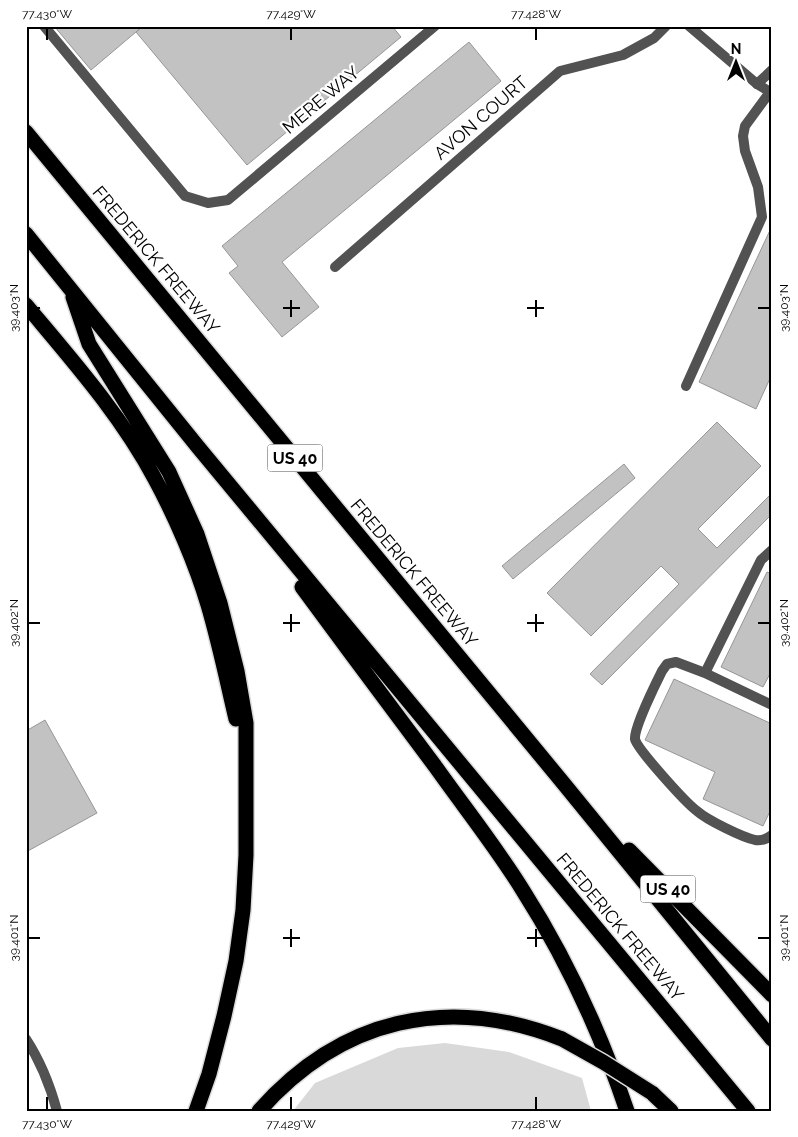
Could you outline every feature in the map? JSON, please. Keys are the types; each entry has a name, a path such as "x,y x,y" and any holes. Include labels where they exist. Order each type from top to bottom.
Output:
{"highway":[{"name":"FREDERICK FREEWAY","path":"26,132 772,1039"},
{"name":"FREDERICK FREEWAY","path":"26,234 70,286 198,447 748,1111"},
{"path":"70,286 89,344 169,472 197,534 220,603 237,671 246,723 246,855 243,910 236,961 224,1016 209,1074 196,1111"},
{"path":"26,305 80,369 119,422 155,478 183,536 208,604 236,721 247,749"},
{"path":"198,447 482,830 522,889 560,956 589,1015 611,1063 628,1111"},
{"name":"US 40","path":"564,784 772,995"},
{"path":"259,1111 292,1077 313,1061 359,1036 400,1023 435,1017 487,1018 538,1029 562,1039 603,1062 652,1093 671,1111"}],"street":[{"name":"MERE WAY","path":"44,26 185,196 208,203 228,200 435,26"},
{"name":"AVON COURT","path":"335,267 560,70 623,55 654,38 666,26"},
{"path":"686,386 762,217 758,187 745,151 743,136 745,126 771,93 757,84 688,26"},
{"path":"757,84 772,70"},
{"path":"705,673 761,560 772,550"},
{"path":"772,705 705,673 676,662 667,664 658,679 635,738 642,752 696,811 712,822 755,840 765,840 772,835"},
{"path":"26,1039 36,1054 50,1087 57,1111"}],"shaded area":[{"path":"445,1043 509,1052 582,1078 591,1111 293,1111 315,1083 398,1048"}],"building":[{"path":"54,26 143,26 91,70"},
{"path":"143,26 392,26 401,37 247,165 136,32"},
{"path":"469,42 501,81 282,262 319,307 282,337 229,273 238,266 222,246"},
{"path":"772,226 772,374 756,409 699,382"},
{"path":"717,422 761,466 698,529 717,548 772,493 772,514 602,685 590,674 679,584 661,566 591,636 547,593"},
{"path":"624,464 635,478 513,579 502,566"},
{"path":"767,572 772,574 772,670 763,687 721,667"},
{"path":"674,679 772,724 772,807 763,826 703,799 715,772 645,740"},
{"path":"45,720 97,813 26,852 26,731"}]}
